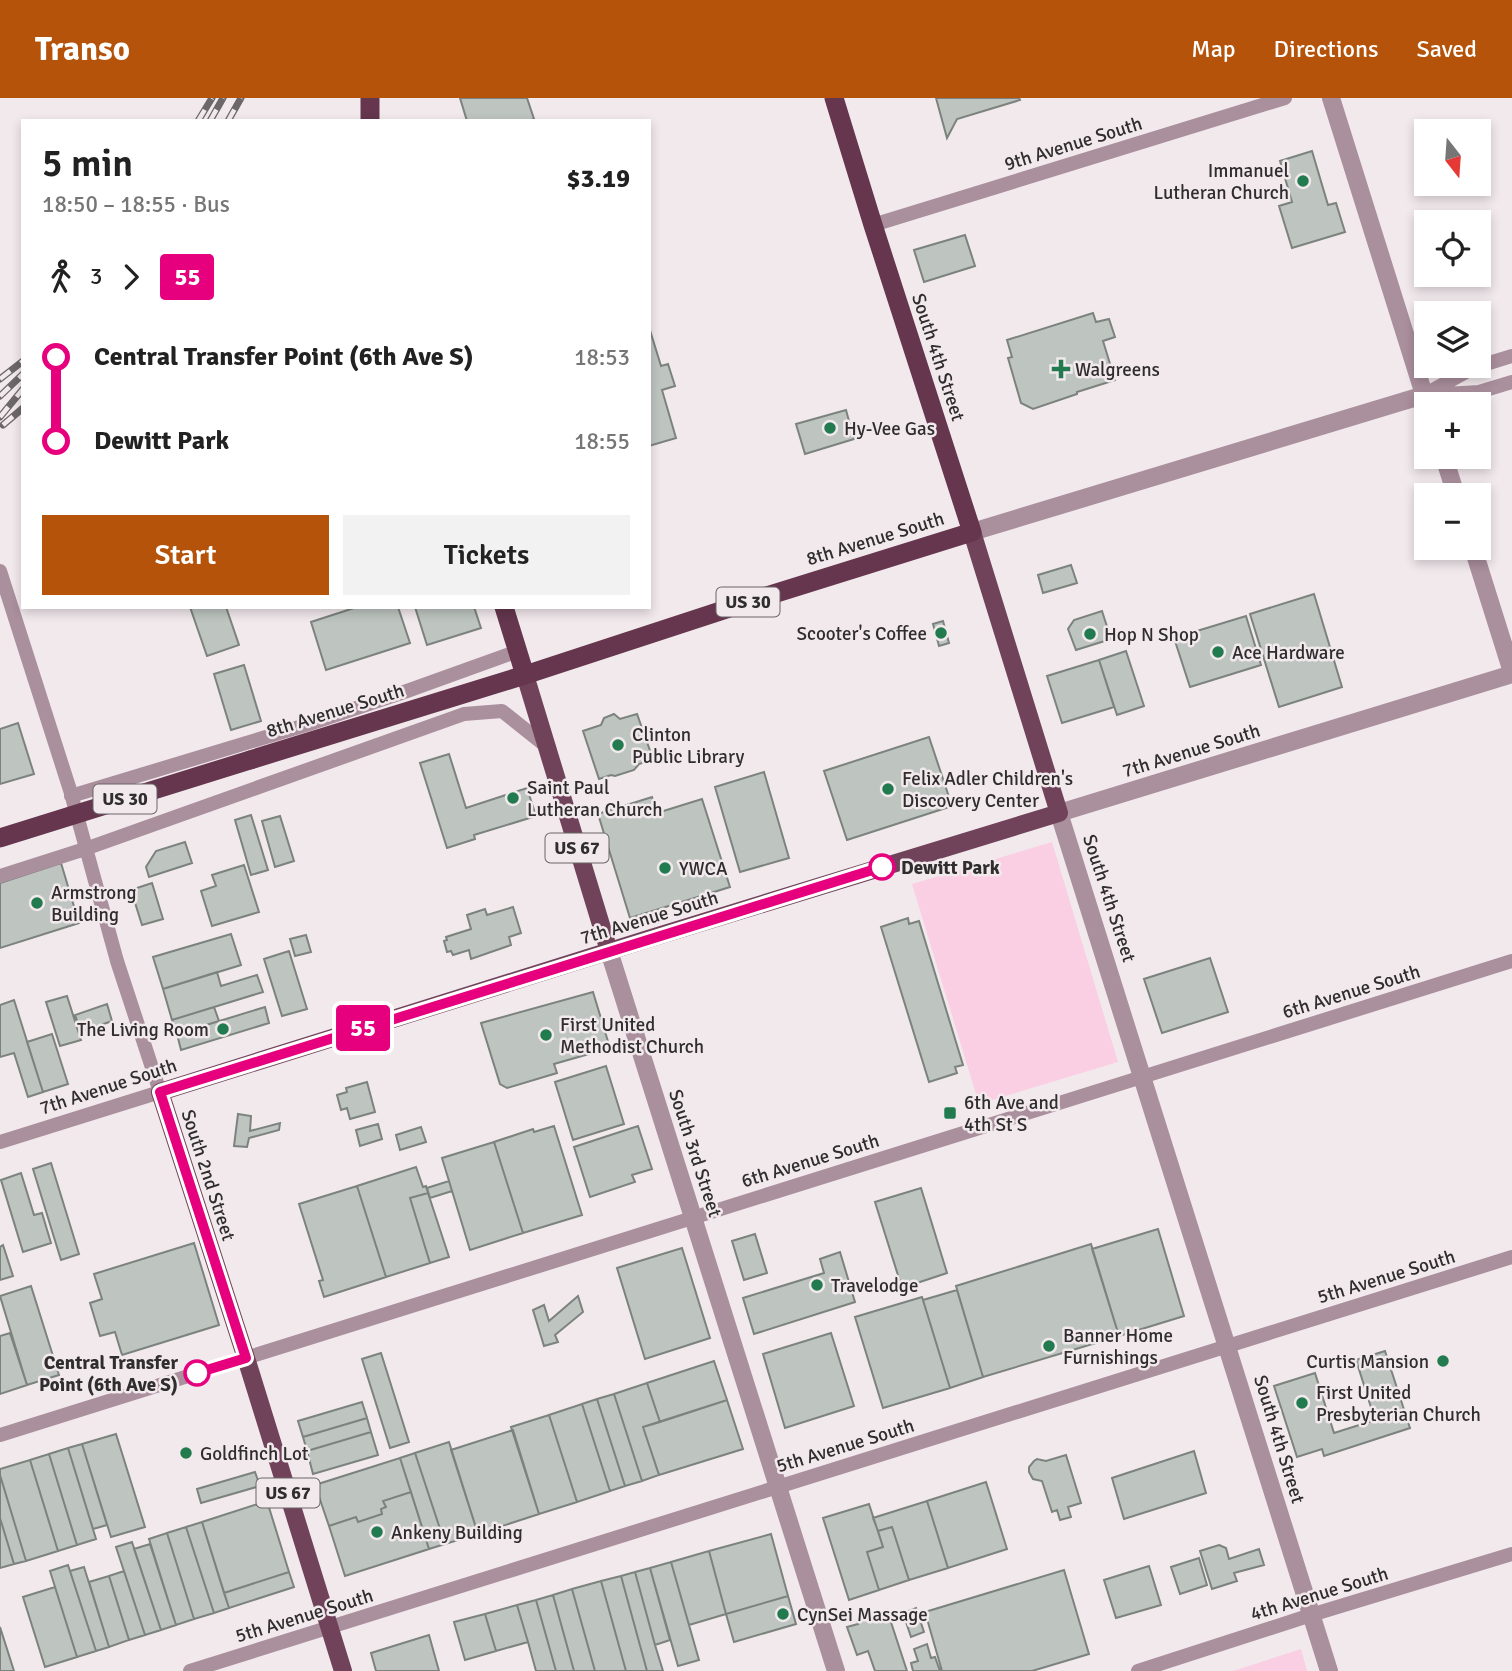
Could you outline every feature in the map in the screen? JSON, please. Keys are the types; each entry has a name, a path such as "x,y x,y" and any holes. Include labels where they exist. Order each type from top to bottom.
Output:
{"highway":[{"path":"370,98 370,119"},
{"name":"South 4th Street","path":"834,98 972,532"},
{"name":"8th Avenue South","path":"0,838 525,675 972,532"},
{"name":"South 3rd Street","path":"505,609 525,675"}],"main road":[{"name":"South 4th Street","path":"972,532 1059,813"},
{"name":"South 3rd Street","path":"525,675 609,951"},
{"name":"7th Avenue South","path":"160,1092 1059,813"},
{"name":"South 2nd Street","path":"160,1092 343,1671"}],"street":[{"name":"9th Avenue South","path":"873,225 1285,98"},
{"path":"1331,98 1423,392"},
{"name":"8th Avenue South","path":"1438,392 1473,368 1512,356"},
{"path":"1479,392 1512,382"},
{"name":"8th Avenue South","path":"972,532 1414,403"},
{"path":"1477,560 1512,673"},
{"name":"South 2nd Street","path":"0,571 71,796 117,961 160,1092"},
{"name":"8th Avenue South","path":"71,796 309,724 518,651"},
{"name":"7th Avenue South","path":"1059,813 1512,673"},
{"path":"0,876 85,849 464,714 502,711 546,746"},
{"name":"South 4th Street","path":"1059,813 1329,1671"},
{"name":"South 3rd Street","path":"609,951 836,1671"},
{"name":"6th Avenue South","path":"0,1435 1512,961"},
{"name":"7th Avenue South","path":"0,1142 160,1092"},
{"name":"5th Avenue South","path":"190,1671 1512,1257"},
{"name":"4th Avenue South","path":"1138,1671 1512,1554"}],"shaded area":[{"name":"Dewitt Park","path":"1052,842 1118,1062 979,1104 912,884"},
{"path":"1301,1649 1307,1671 1233,1671"}],"building":[{"path":"460,98 527,98 534,119 466,119"},
{"path":"936,98 1020,100 957,119 947,138"},
{"name":"Immanuel Lutheran Church","path":"1312,151 1328,205 1336,203 1345,232 1292,248 1279,206 1292,202 1280,161"},
{"path":"965,235 975,266 924,282 914,250"},
{"name":"Walgreens","path":"1093,313 1096,322 1109,319 1115,337 1103,341 1115,380 1033,409 1021,403 1008,358 1012,357 1007,340"},
{"path":"651,334 661,366 668,364 675,386 662,390 676,438 651,445"},
{"path":"846,410 854,439 805,454 796,424"},
{"name":"Hop N Shop","path":"1071,565 1077,583 1043,593 1038,575"},
{"path":"1314,594 1342,687 1279,707 1250,614"},
{"path":"191,609 227,609 239,645 207,656"},
{"path":"351,609 399,609 410,643 326,670 311,622"},
{"path":"416,609 475,609 481,628 427,645"},
{"name":"Hop N Shop","path":"1102,611 1111,639 1076,650 1068,629 1074,620"},
{"name":"Ace Hardware","path":"1246,616 1261,665 1190,687 1174,638"},
{"name":"Scooter's Coffee","path":"943,621 949,643 939,646 933,624"},
{"path":"1126,651 1144,706 1117,715 1099,660"},
{"path":"1099,660 1114,707 1062,723 1047,676"},
{"path":"244,665 261,721 231,730 214,674"},
{"name":"Clinton Public Library","path":"614,714 620,719 637,714 653,759 639,764 634,770 599,779 583,731 601,725 604,718"},
{"path":"18,723 34,774 0,784 0,729"},
{"name":"Felix Adler Children's Discovery Center","path":"929,737 952,806 847,840 824,771"},
{"name":"Saint Paul Lutheran Church","path":"449,754 466,808 527,788 536,816 474,835 475,839 447,848 420,763"},
{"path":"764,772 789,858 740,872 715,787"},
{"path":"652,797 657,813 702,799 730,887 630,918 598,814"},
{"path":"251,815 268,870 251,875 235,820"},
{"path":"280,816 294,861 275,867 262,821"},
{"path":"185,842 192,863 149,877 146,867 156,851"},
{"name":"Armstrong Building","path":"61,863 79,923 0,948 0,883"},
{"path":"244,865 259,912 212,926 201,891 216,886 212,875"},
{"path":"152,883 163,919 142,925 131,890"},
{"path":"513,907 521,933 509,937 511,945 471,959 469,950 453,955 451,951 447,952 444,941 447,940 446,937 471,929 467,915 485,909 487,915"},
{"path":"908,918 909,924 919,921 963,1065 955,1067 957,1073 929,1082 881,927"},
{"path":"231,934 241,965 163,989 153,957"},
{"path":"306,935 311,952 295,956 290,939"},
{"path":"289,951 307,1009 282,1016 264,959"},
{"path":"1210,958 1228,1012 1162,1033 1144,979"},
{"path":"217,972 221,986 257,975 263,992 172,1020 163,989"},
{"name":"First United Methodist Church","path":"593,992 610,1048 554,1064 557,1073 507,1088 500,1084 481,1023"},
{"path":"67,996 81,1040 60,1046 46,1002"},
{"path":"14,1000 43,1092 28,1097 14,1053 0,1057 0,1005"},
{"path":"107,1004 112,1021 81,1032 75,1015"},
{"path":"214,1007 219,1021 177,1034 172,1020"},
{"name":"The Living Room","path":"265,1007 269,1023 181,1050 177,1034"},
{"path":"52,1034 68,1084 43,1092 27,1042"},
{"path":"606,1066 624,1124 573,1140 555,1082"},
{"path":"367,1082 375,1112 350,1119 347,1108 341,1110 337,1095 347,1092 346,1088"},
{"path":"238,1114 251,1116 250,1131 280,1123 279,1130 249,1138 247,1147 234,1146"},
{"path":"378,1124 382,1139 360,1146 356,1130"},
{"path":"554,1126 582,1215 523,1233 494,1142 533,1129 534,1132"},
{"path":"638,1126 652,1169 632,1175 635,1182 590,1197 574,1147"},
{"path":"421,1127 426,1142 400,1150 396,1135"},
{"path":"494,1142 523,1233 470,1250 442,1158"},
{"path":"51,1163 79,1254 61,1260 33,1169"},
{"path":"416,1167 428,1193 410,1198 430,1263 386,1277 357,1186"},
{"path":"21,1173 34,1215 42,1213 51,1243 23,1252 1,1180"},
{"path":"449,1181 452,1191 430,1198 427,1188"},
{"path":"357,1186 386,1277 324,1297 319,1281 323,1280 299,1204"},
{"path":"921,1188 947,1273 902,1288 875,1202"},
{"path":"428,1193 449,1257 430,1263 410,1198"},
{"path":"1158,1229 1184,1316 1119,1336 1092,1249"},
{"path":"755,1234 767,1273 744,1280 732,1241"},
{"path":"194,1243 219,1325 122,1355 115,1332 100,1336 90,1303 102,1299 94,1274"},
{"path":"1091,1244 1119,1336 983,1377 956,1286"},
{"path":"3,1245 13,1276 0,1280 0,1247"},
{"path":"682,1248 710,1338 645,1359 617,1268"},
{"name":"Travelodge","path":"840,1252 855,1302 754,1334 743,1298 824,1273 820,1259"},
{"path":"31,1286 59,1375 27,1385 0,1296"},
{"path":"957,1290 983,1377 950,1388 923,1300"},
{"path":"578,1296 583,1312 555,1335 558,1342 544,1346 533,1310 544,1305 549,1321"},
{"path":"922,1297 950,1388 883,1408 855,1317"},
{"path":"10,1333 27,1385 0,1394 0,1336"},
{"path":"831,1333 854,1406 785,1428 763,1354"},
{"name":"First United Presbyterian Church","path":"1385,1351 1410,1428 1324,1456 1322,1449 1297,1457 1274,1386 1315,1373 1334,1433 1375,1420 1356,1360"},
{"path":"381,1353 409,1442 390,1448 362,1359"},
{"path":"714,1361 727,1400 660,1422 647,1383"},
{"path":"647,1383 660,1422 643,1427 659,1475 642,1481 614,1394"},
{"path":"614,1394 642,1481 625,1486 597,1399"},
{"path":"597,1399 625,1486 610,1491 582,1404"},
{"path":"727,1400 743,1449 659,1475 643,1427"},
{"path":"362,1402 367,1418 303,1437 298,1421"},
{"path":"582,1404 610,1491 577,1502 549,1415"},
{"path":"549,1415 577,1502 539,1514 511,1427"},
{"path":"367,1418 371,1432 307,1451 303,1437"},
{"path":"513,1430 539,1514 478,1534 451,1450"},
{"path":"371,1432 378,1455 313,1474 307,1451"},
{"path":"116,1434 145,1527 111,1537 82,1444"},
{"path":"449,1442 478,1534 445,1544 415,1453"},
{"path":"82,1444 107,1525 93,1529 68,1448"},
{"path":"68,1448 96,1539 77,1545 49,1454"},
{"path":"1194,1451 1206,1493 1124,1519 1112,1478"},
{"path":"415,1453 445,1544 429,1549 400,1458"},
{"path":"49,1454 77,1545 58,1551 30,1460"},
{"path":"1066,1455 1081,1503 1068,1507 1071,1517 1060,1520 1057,1510 1052,1512 1042,1481 1033,1479 1029,1467 1037,1459 1046,1461"},
{"path":"400,1458 411,1492 383,1501 386,1507 381,1509 382,1514 358,1522 356,1517 329,1526 315,1485"},
{"path":"30,1460 58,1551 26,1561 0,1469"},
{"path":"255,1472 260,1486 201,1503 197,1489"},
{"path":"0,1475 26,1561 14,1564 0,1518"},
{"path":"986,1482 1007,1549 948,1568 927,1501"},
{"name":"Ankeny Building","path":"411,1492 429,1549 345,1576 329,1526 356,1517 358,1522 382,1514 381,1509 386,1507 383,1501"},
{"path":"267,1501 289,1572 224,1593 202,1522"},
{"path":"927,1501 948,1568 909,1580 892,1527 878,1531 873,1518"},
{"path":"869,1504 883,1547 867,1552 879,1590 849,1600 823,1518"},
{"path":"0,1518 14,1564 0,1568"},
{"path":"202,1522 229,1608 214,1613 186,1527"},
{"path":"186,1527 214,1613 194,1619 167,1533"},
{"path":"892,1527 909,1580 879,1590 867,1552 883,1547 878,1531"},
{"path":"167,1533 194,1619 176,1625 149,1539"},
{"path":"771,1534 788,1596 726,1614 709,1551"},
{"path":"132,1542 161,1630 145,1635 116,1547"},
{"path":"150,1544 176,1625 161,1630 134,1549"},
{"path":"1219,1545 1226,1548 1229,1559 1259,1549 1264,1565 1234,1573 1237,1581 1212,1589 1200,1551"},
{"path":"709,1551 726,1614 689,1625 671,1562"},
{"path":"1199,1558 1207,1585 1180,1594 1171,1567"},
{"path":"671,1562 699,1660 678,1666 650,1568"},
{"path":"68,1565 96,1651 77,1657 50,1571"},
{"path":"1149,1566 1161,1605 1116,1618 1104,1580"},
{"path":"84,1567 109,1647 96,1651 70,1571"},
{"path":"650,1568 670,1640 655,1645 635,1572"},
{"path":"1064,1570 1089,1654 1032,1671 942,1671 925,1612"},
{"path":"124,1571 145,1635 129,1640 109,1576"},
{"path":"289,1572 294,1587 229,1608 224,1593"},
{"path":"635,1572 663,1671 647,1671 621,1576"},
{"path":"109,1576 129,1640 109,1647 89,1582"},
{"path":"621,1576 647,1671 626,1671 601,1581"},
{"path":"601,1581 626,1671 595,1671 572,1589"},
{"path":"55,1587 77,1657 45,1667 23,1597"},
{"path":"572,1589 595,1671 574,1671 553,1595"},
{"path":"553,1595 574,1671 556,1671 536,1600"},
{"path":"788,1596 796,1624 734,1642 726,1614"},
{"path":"536,1600 556,1671 536,1671 517,1605"},
{"path":"517,1605 528,1642 496,1651 485,1614"},
{"path":"916,1608 924,1632 911,1637 903,1613"},
{"path":"887,1610 907,1671 875,1671 868,1651 857,1655 847,1627 858,1624 857,1620"},
{"path":"485,1614 496,1651 465,1660 454,1622"},
{"path":"0,1627 14,1671 0,1671"},
{"path":"429,1635 439,1671 376,1671 371,1653"},
{"path":"927,1644 931,1658 935,1657 940,1671 913,1671 911,1663 918,1661 914,1649"}],"railway":[{"path":"199,119 212,98"},
{"path":"211,119 223,98"},
{"path":"229,119 241,98"},
{"path":"0,379 21,363"},
{"path":"0,396 21,376"},
{"path":"0,417 21,391"},
{"path":"3,425 21,410"}],"bus line":[{"name":"55","path":"197,1373 246,1358 160,1092 882,867"}],"place":[{"name":"Immanuel Lutheran Church","path":"1303,181"},
{"name":"Walgreens","path":"1061,369"},
{"name":"Hy-Vee Gas","path":"830,428"},
{"name":"Scooter's Coffee","path":"941,633"},
{"name":"Hop N Shop","path":"1090,634"},
{"name":"Ace Hardware","path":"1218,652"},
{"name":"Clinton Public Library","path":"618,745"},
{"name":"Felix Adler Children's Discovery Center","path":"888,789"},
{"name":"Saint Paul Lutheran Church","path":"513,798"},
{"name":"Dewitt Park","path":"882,867"},
{"name":"YWCA","path":"665,868"},
{"name":"Armstrong Building","path":"37,903"},
{"name":"The Living Room","path":"223,1029"},
{"name":"First United Methodist Church","path":"546,1035"},
{"name":"6th Ave and 4th St S","path":"950,1113"},
{"name":"Travelodge","path":"817,1285"},
{"name":"Banner Home Furnishings","path":"1049,1346"},
{"name":"Curtis Mansion","path":"1443,1361"},
{"name":"Central Transfer Point (6th Ave S)","path":"197,1373"},
{"name":"First United Presbyterian Church","path":"1302,1403"},
{"name":"Goldfinch Lot","path":"186,1453"},
{"name":"Ankeny Building","path":"377,1532"},
{"name":"CynSei Massage","path":"783,1614"}]}
